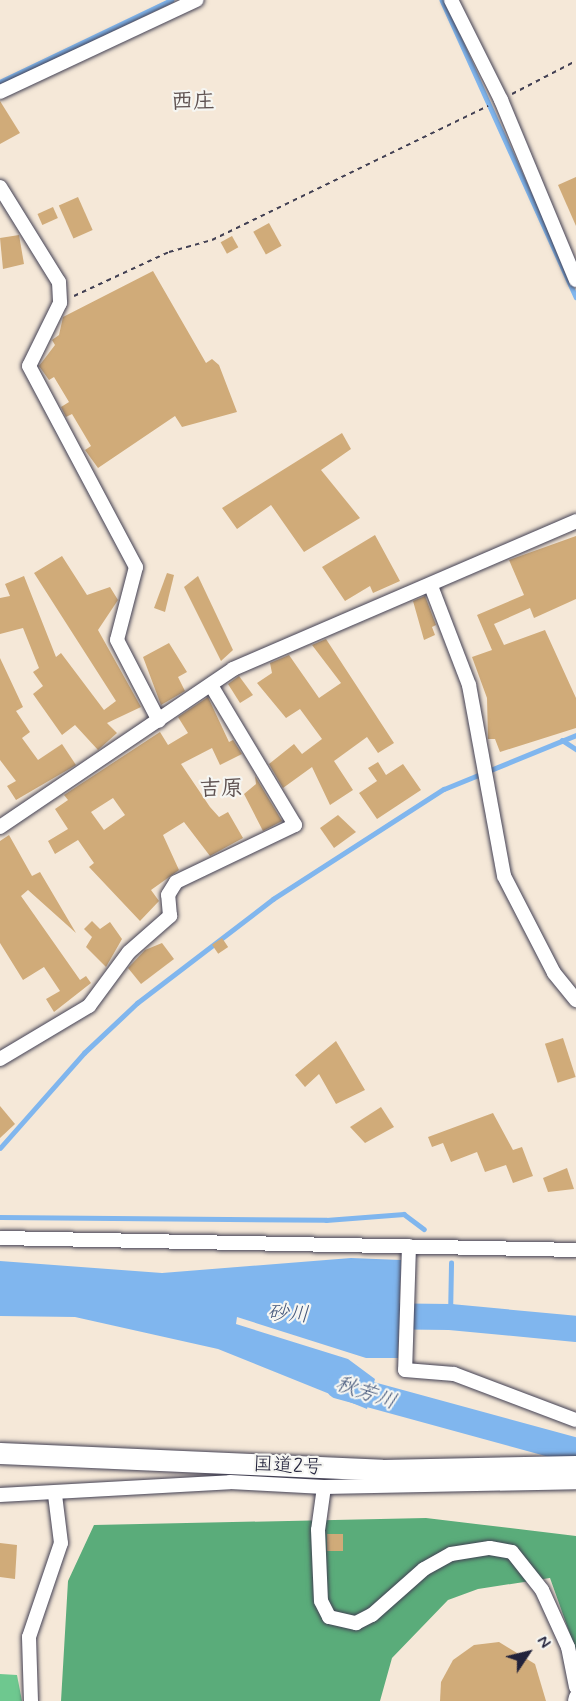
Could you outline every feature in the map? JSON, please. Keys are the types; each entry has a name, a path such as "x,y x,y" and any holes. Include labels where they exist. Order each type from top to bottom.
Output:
{"highway":[{"name":"国道2号","path":"0,1453 382,1478 576,1466"}],"street":[{"path":"0,92 196,0"},
{"path":"451,0 576,280"},
{"path":"0,187 59,282 60,303 30,357 31,377 136,567 117,640 159,721"},
{"path":"0,827 211,685 263,653 431,586 576,521"},
{"path":"431,586 469,685 482,772 504,876 554,973 576,1000"},
{"path":"0,1059 89,1006 129,952 170,916 168,895 176,882 295,825 211,685"},
{"path":"0,1238 576,1250"},
{"path":"409,1245 405,1370 454,1374 576,1420"},
{"path":"0,1495 55,1495 230,1482 324,1487 382,1478 576,1482"},
{"path":"324,1487 318,1530 321,1601 329,1617 356,1623 372,1615 424,1569 451,1554 490,1548 512,1552 542,1590 568,1647 576,1687"},
{"path":"31,1701 29,1637 61,1543 55,1495"}],"path":[{"path":"60,303 170,252 212,240 576,61"}],"green space":[{"path":"426,1518 576,1536 576,1651 550,1578 478,1589 448,1600 392,1658 380,1701 61,1701 68,1581 94,1525"},
{"path":"0,1674 17,1675 22,1701 0,1701"}],"water":[{"path":"351,1258 401,1260 398,1358 366,1358 237,1317 236,1324 348,1359 375,1379 367,1409 218,1349 75,1317 0,1316 0,1261 162,1273"}],"building":[{"path":"0,101 20,133 0,144"},
{"path":"576,177 576,226 558,185"},
{"path":"78,197 93,230 73,238 59,206"},
{"path":"53,207 58,218 42,225 37,214"},
{"path":"269,223 282,246 266,254 253,232"},
{"path":"19,235 24,264 3,269 0,238"},
{"path":"232,236 238,247 227,254 221,242"},
{"path":"153,271 206,363 212,359 219,365 237,412 182,427 175,416 98,468 85,450 91,446 72,414 66,417 61,407 69,402 54,377 49,380 39,366 55,345 52,340 59,335 63,317"},
{"path":"342,433 351,449 321,470 360,518 304,552 271,505 237,529 222,508"},
{"path":"375,535 400,581 373,593 370,586 345,601 322,567"},
{"path":"576,536 576,599 534,618 530,608 494,624 504,645 545,630 576,698 576,728 500,752 495,739 488,739 487,698 472,657 492,650 477,615 524,595 509,560"},
{"path":"62,556 87,595 110,587 118,600 98,630 141,707 107,723 117,733 98,750 75,725 62,735 33,694 43,686 33,672 39,668 23,628 0,634 0,598 10,596 5,584 24,576 56,657 61,653 104,710 116,701 34,573"},
{"path":"167,573 174,575 165,612 154,608"},
{"path":"198,576 233,650 221,661 184,587"},
{"path":"425,596 436,625 432,627 435,635 424,640 413,601"},
{"path":"326,639 394,743 378,753 367,737 334,761 353,790 330,805 312,767 283,788 269,764 294,744 302,754 322,739 300,709 286,718 257,683 272,673 270,663 289,655 319,698 341,683 312,645"},
{"path":"169,643 187,672 178,677 185,691 161,705 143,657"},
{"path":"0,658 23,707 16,711 30,732 22,738 38,760 62,744 76,765 16,800 7,786 16,781 0,760"},
{"path":"239,676 253,695 240,703 228,684"},
{"path":"208,697 229,742 233,740 242,754 220,765 212,748 181,764 210,807 219,817 228,812 243,838 210,856 184,822 163,835 179,870 151,890 159,901 140,921 89,867 94,863 78,840 55,854 48,841 68,829 55,809 68,800 64,795 160,732 168,745 188,733 178,717","holes":["113,798 125,815 104,830 91,812"]},
{"path":"378,762 386,775 403,764 421,790 377,819 359,793 377,781 368,768"},
{"path":"255,776 282,821 263,831 244,794 256,784"},
{"path":"338,815 356,832 334,848 320,828"},
{"path":"9,835 32,876 40,872 76,933 28,890 21,896 80,980 86,976 91,983 54,1012 46,999 60,991 44,967 23,980 0,943 0,841"},
{"path":"92,921 100,929 110,922 122,939 106,967 86,947 92,937 84,929"},
{"path":"222,938 228,947 218,954 212,945"},
{"path":"162,943 174,959 141,984 128,968 145,950"},
{"path":"563,1038 576,1077 558,1083 545,1044"},
{"path":"336,1041 365,1090 336,1104 319,1074 305,1087 295,1075"},
{"path":"0,1106 15,1124 0,1138"},
{"path":"381,1107 394,1127 365,1143 350,1127"},
{"path":"493,1113 513,1150 522,1147 533,1176 513,1183 506,1165 485,1172 477,1152 451,1162 443,1143 432,1147 428,1137"},
{"path":"567,1168 574,1189 548,1192 543,1178"},
{"path":"327,1534 343,1534 343,1551 327,1551"},
{"path":"0,1543 17,1545 15,1579 0,1577"},
{"path":"499,1642 535,1664 546,1701 440,1701 441,1682 453,1660 474,1645"}],"waterway":[{"path":"0,82 171,0"},
{"path":"442,0 576,297"},
{"path":"0,1148 84,1053 137,1003 273,899 444,789 576,735"},
{"path":"562,740 576,749"},
{"path":"0,1217 326,1220 404,1214 424,1229"},
{"path":"450,1317 451,1263"},
{"name":"砂川","path":"364,1316 450,1317 576,1329"},
{"name":"秋芳川","path":"339,1386 576,1451"}],"district":[{"name":"西庄","path":"193,103"},
{"name":"吉原","path":"221,790"}]}
